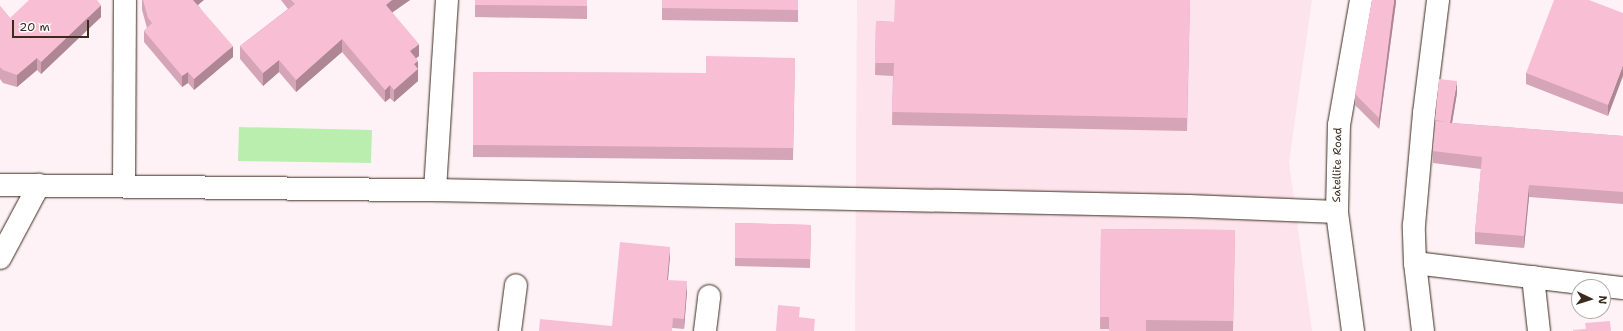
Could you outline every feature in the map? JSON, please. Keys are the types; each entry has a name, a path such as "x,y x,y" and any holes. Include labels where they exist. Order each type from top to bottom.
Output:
{"street":[{"path":"124,186 125,0"},
{"path":"435,190 447,0"},
{"name":"Satellite Road","path":"1352,331 1337,212 1339,125 1361,0"},
{"path":"1423,331 1415,263 1416,188 1438,0"},
{"path":"0,185 435,190 1174,206 1337,212"},
{"path":"0,258 40,185"},
{"path":"1415,263 1623,288"},
{"path":"1533,277 1540,331"},
{"path":"510,331 516,285"},
{"path":"705,331 709,296"}],"shaded area":[{"path":"857,0 1312,0 1289,162 1312,331 855,331"}],"green space":[{"path":"239,127 372,130 371,163 238,161"}],"building":[{"path":"29,0 97,0 101,5 41,62 37,58 17,75 3,70 0,67 0,6 10,18"},
{"path":"143,0 193,0 233,46 194,79 188,72 182,76 144,31 152,23 148,18"},
{"path":"291,0 392,0 386,5 419,44 410,51 418,61 414,64 418,69 394,90 390,85 385,90 342,39 296,80 279,60 263,73 240,46 295,4"},
{"path":"475,0 587,0 587,6 475,5"},
{"path":"662,0 798,0 798,10 662,8"},
{"path":"895,0 1190,0 1187,118 892,112 894,63 875,63 876,21 894,22"},
{"path":"1372,0 1394,0 1379,118 1355,94"},
{"path":"1554,0 1589,0 1623,13 1623,65 1608,105 1526,73"},
{"path":"706,56 795,58 793,148 473,145 473,72 706,73"},
{"path":"1439,79 1457,81 1450,123 1623,136 1623,192 1529,185 1524,236 1475,232 1482,157 1433,151 1436,121 1447,122 1435,120"},
{"path":"735,223 811,225 810,259 735,258"},
{"path":"1101,229 1235,230 1233,321 1146,320 1146,331 1109,331 1109,317 1100,317"},
{"path":"620,242 670,247 667,280 687,281 684,319 673,318 672,331 539,331 540,319 612,326"},
{"path":"778,305 800,307 799,317 815,319 814,331 776,331"},
{"path":"1610,321 1611,331 1573,331 1586,329 1585,323"}]}
